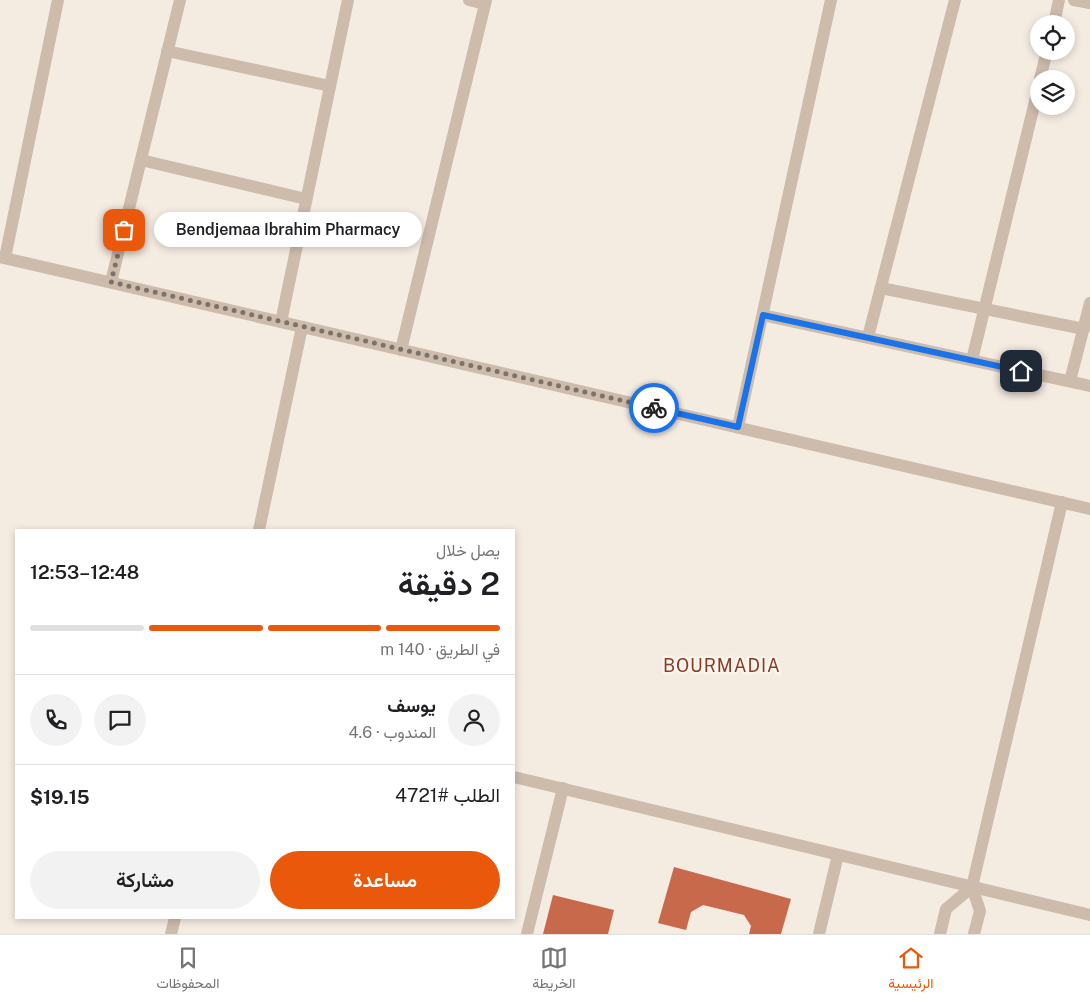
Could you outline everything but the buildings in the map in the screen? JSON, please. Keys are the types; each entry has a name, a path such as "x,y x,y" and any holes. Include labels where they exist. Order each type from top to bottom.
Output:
{"street":[{"path":"58,0 2,257 1090,509"},
{"path":"111,282 180,0"},
{"path":"281,322 348,0"},
{"path":"401,350 485,2 469,0"},
{"path":"738,427 831,0"},
{"path":"868,338 956,0"},
{"path":"1056,15 1059,0"},
{"path":"1074,0 1090,3"},
{"path":"167,51 330,86"},
{"path":"972,360 1032,115"},
{"path":"141,160 306,199"},
{"path":"881,288 1084,329"},
{"path":"1070,382 1090,303"},
{"path":"763,315 1090,386"},
{"path":"259,529 302,327"},
{"path":"974,934 980,911 972,887 1062,502"},
{"path":"515,776 1090,916"},
{"path":"527,934 563,788"},
{"path":"818,934 838,855"},
{"path":"940,934 946,909 972,887"},
{"path":"171,934 175,919"}],"way so far":[{"path":"124,230 111,282 654,408"}],"place":[{"name":"Bendjemaa Ibrahim Pharmacy","path":"124,230"}],"district":[{"name":"BOURMADIA","path":"722,665"}],"route":[{"path":"654,408 738,427 763,315 1021,371"}]}
